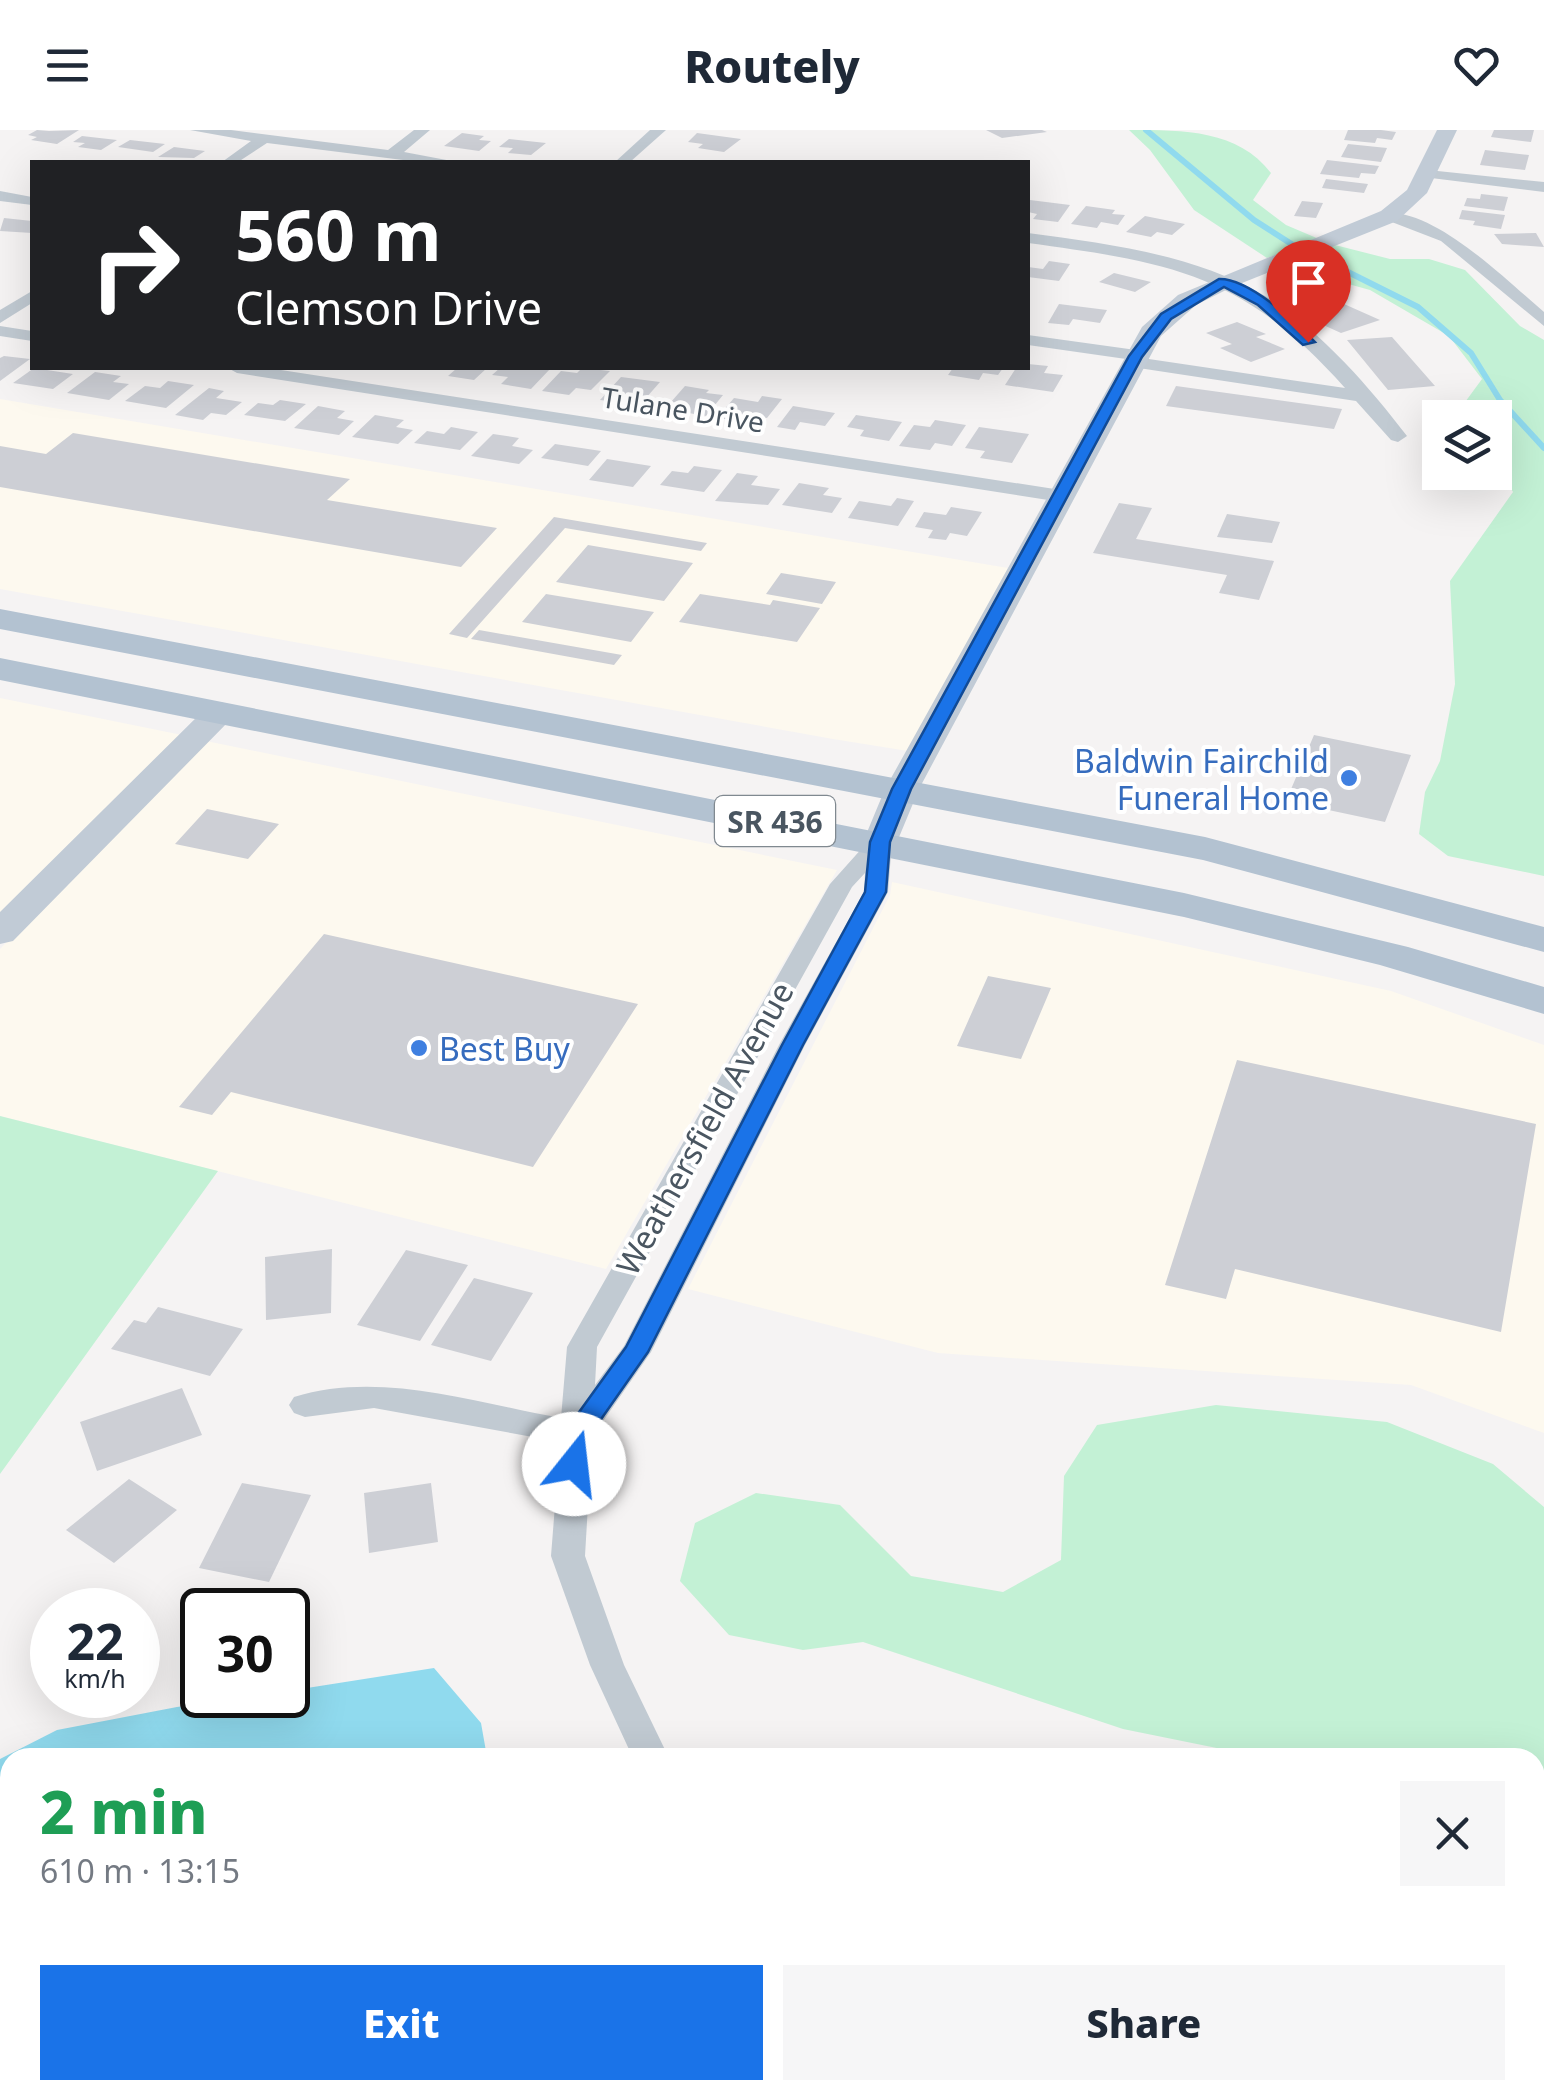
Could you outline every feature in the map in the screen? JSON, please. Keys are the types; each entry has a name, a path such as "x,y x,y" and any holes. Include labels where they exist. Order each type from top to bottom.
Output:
{"main road":[{"name":"SR 436","path":"0,619 1205,849 1544,940"},
{"name":"SR 436","path":"0,669 1184,904 1393,956 1544,1002"},
{"path":"220,712 266,696 309,697 403,711 452,704"}],"street":[{"path":"197,130 433,160"},
{"path":"390,155 423,130"},
{"path":"624,160 659,130"},
{"name":"Weathersfield Avenue","path":"577,1433 636,1352 792,1045 876,892 880,842 902,789 1136,356 1166,316 1224,282 1390,216 1416,194 1446,130"},
{"path":"232,160 265,138"},
{"path":"1428,174 1544,186"},
{"path":"0,196 30,200"},
{"path":"1390,216 1436,230 1544,321"},
{"path":"1030,238 1135,256 1224,282 1288,321 1398,436"},
{"path":"1510,291 1544,290"},
{"path":"0,318 30,297"},
{"path":"0,331 30,336"},
{"path":"1030,340 1136,356 1270,384 1360,396"},
{"path":"1270,384 1328,363"},
{"name":"Tulane Drive","path":"249,370 1061,496"},
{"path":"0,933 220,712"},
{"name":"Weathersfield Avenue","path":"646,1748 607,1665 568,1556 582,1347 842,884 880,842"},
{"path":"305,1405 374,1396 577,1433"}],"shaded area":[{"path":"0,399 1008,568 908,751 833,739 0,589"},
{"path":"0,698 182,735 0,917"},
{"path":"206,741 837,870 606,1269 0,1116 0,949"},
{"path":"892,882 1391,991 1544,1045 1544,1433 1411,1385 938,1353 688,1289 890,895"}],"green space":[{"path":"1129,130 1209,135 1243,148 1271,173 1253,200 1286,225 1319,239 1267,258 1194,210 1150,150"},
{"path":"1335,245 1390,259 1429,259 1465,270 1520,326 1544,340 1544,876 1448,856 1419,834 1425,792 1440,761 1455,684 1450,581 1513,492 1512,400 1467,400 1482,379 1449,336 1370,290 1279,265"},
{"path":"0,1116 218,1171 0,1474"},
{"path":"1216,1405 1387,1422 1493,1464 1544,1507 1544,1748 1217,1748 1123,1729 863,1642 803,1650 729,1635 680,1581 695,1523 756,1493 840,1505 911,1576 1003,1592 1061,1560 1064,1476 1097,1425"}],"water":[{"path":"434,1668 481,1723 485,1748 22,1748 57,1730 120,1718 160,1718 160,1710 180,1707 180,1718 310,1718 310,1688"}],"building":[{"path":"37,130 79,130 57,144 31,140 37,137 28,135"},
{"path":"986,130 1042,130 1047,132 1002,138"},
{"path":"1348,130 1396,132 1392,140 1377,138 1375,143 1344,140"},
{"path":"1494,130 1534,130 1531,142 1491,137"},
{"path":"462,133 491,141 479,151 444,146"},
{"path":"697,133 741,139 724,152 698,148 703,144 688,142"},
{"path":"82,136 117,140 101,150 78,147 85,143 73,142"},
{"path":"509,139 546,143 531,155 508,153 513,148 499,147"},
{"path":"130,140 165,144 153,152 118,147"},
{"path":"1348,144 1387,148 1381,162 1341,157"},
{"path":"174,147 205,151 194,158 158,157"},
{"path":"1485,150 1529,155 1525,170 1480,165"},
{"path":"1327,160 1379,166 1375,174 1361,173 1359,178 1320,174"},
{"path":"1326,179 1368,184 1364,193 1322,188"},
{"path":"1481,194 1508,197 1504,211 1464,206 1467,198 1480,199"},
{"path":"1030,200 1070,205 1058,222 1033,219 1037,214 1030,212"},
{"path":"1302,201 1323,203 1316,218 1294,216"},
{"path":"1086,206 1125,215 1118,225 1101,222 1097,228 1071,224"},
{"path":"1462,210 1505,215 1501,229 1459,219"},
{"path":"1145,216 1185,224 1172,235 1157,232 1151,237 1126,232"},
{"path":"4,218 30,221 30,233 0,231"},
{"path":"1536,233 1544,247 1502,244 1494,234"},
{"path":"1049,261 1070,264 1059,281 1030,277 1030,267 1043,269"},
{"path":"1114,273 1151,282 1135,292 1099,282"},
{"path":"1299,284 1380,320 1341,333 1299,314 1314,309 1274,291"},
{"path":"1059,304 1107,310 1100,323 1073,319 1069,325 1048,323"},
{"path":"1237,322 1266,334 1256,337 1285,349 1251,362 1220,348 1232,344 1206,333"},
{"path":"1392,337 1435,386 1388,390 1347,340"},
{"path":"0,358 30,359 0,381"},
{"path":"1030,364 1048,366 1044,373 1063,375 1053,392 1005,385 1015,370 1030,370"},
{"path":"31,370 73,374 53,389 13,383"},
{"path":"455,370 485,370 474,380 448,376"},
{"path":"498,370 549,370 531,389 501,384 508,377 492,375"},
{"path":"952,370 1002,370 998,375 983,373 979,380 948,375"},
{"path":"561,371 610,371 591,390 576,388 569,395 542,391"},
{"path":"95,372 121,376 113,382 129,384 109,400 67,393"},
{"path":"621,377 660,382 646,398 622,394 615,402 600,400"},
{"path":"168,381 194,385 166,408 125,401 145,386 160,388"},
{"path":"685,386 723,395 706,416 677,411 684,404 671,402"},
{"path":"1176,386 1342,409 1334,429 1166,406"},
{"path":"209,388 224,391 216,398 242,402 226,415 211,413 203,420 175,415"},
{"path":"762,396 782,399 767,418 752,416 747,422 717,418 734,398 758,402"},
{"path":"280,400 306,404 285,421 244,415 258,403 273,405"},
{"path":"318,406 345,411 337,418 354,421 339,435 294,428"},
{"path":"793,406 835,413 825,426 800,422 795,430 777,427"},
{"path":"375,415 404,420 396,427 413,430 398,444 352,437"},
{"path":"856,415 902,422 889,441 860,436 864,430 847,427"},
{"path":"935,420 966,425 952,446 935,443 930,450 899,446 914,425 930,427"},
{"path":"451,427 478,432 460,450 414,443 427,431 444,434"},
{"path":"979,427 1029,434 1012,463 980,458 985,451 965,448"},
{"path":"73,433 350,479 327,500 497,528 461,567 0,487 0,446 46,454"},
{"path":"493,434 519,438 512,446 533,450 519,464 471,456"},
{"path":"555,444 601,451 588,466 541,458"},
{"path":"607,459 651,466 633,487 589,480"},
{"path":"694,466 722,470 704,492 660,485 672,471 688,473"},
{"path":"737,473 758,476 751,485 780,489 768,505 715,501"},
{"path":"799,483 829,488 823,495 842,498 832,513 782,505"},
{"path":"897,498 914,501 898,526 848,518 859,501 891,506"},
{"path":"1119,503 1152,508 1136,539 1274,561 1259,600 1219,593 1227,575 1093,553"},
{"path":"951,507 982,512 967,536 950,533 946,540 928,538 933,530 915,527 924,512 946,515"},
{"path":"1227,514 1280,522 1272,543 1217,537"},
{"path":"554,517 707,543 701,551 565,528 467,638 449,634"},
{"path":"588,545 693,563 664,601 556,582"},
{"path":"781,573 836,582 822,604 766,594"},
{"path":"546,594 654,612 631,642 522,622"},
{"path":"700,594 820,608 797,642 679,622"},
{"path":"479,630 622,655 614,665 471,639"},
{"name":"Baldwin Fairchild Funeral Home","path":"1314,735 1411,755 1385,822 1286,801"},
{"path":"207,809 279,824 248,859 175,844"},
{"name":"Best Buy","path":"324,934 638,1004 533,1167 231,1092 212,1115 179,1107"},
{"path":"988,976 1051,988 1021,1059 957,1046"},
{"path":"1237,1060 1536,1124 1501,1332 1235,1269 1226,1299 1165,1285"},
{"path":"332,1249 331,1313 266,1320 265,1257"},
{"path":"406,1250 468,1265 420,1341 357,1325"},
{"path":"474,1278 533,1293 491,1361 431,1345"},
{"path":"158,1307 243,1329 210,1376 111,1349 134,1320 146,1323"},
{"path":"182,1388 202,1435 97,1471 80,1422"},
{"path":"129,1479 177,1510 114,1563 66,1530"},
{"path":"242,1483 311,1495 269,1582 199,1568"},
{"path":"431,1483 438,1542 369,1553 364,1493"}],"waterway":[{"path":"1146,130 1254,220 1293,245"},
{"path":"1316,256 1418,307 1471,353 1500,400 1544,448"}],"place":[{"name":"Baldwin Fairchild Funeral Home","path":"1349,778"},
{"name":"Best Buy","path":"419,1048"}],"route":[{"path":"574,1464 577,1433 636,1352 792,1045 876,892 880,842 902,789 1136,356 1166,316 1187,300 1224,282 1263,302 1308,342"}]}
